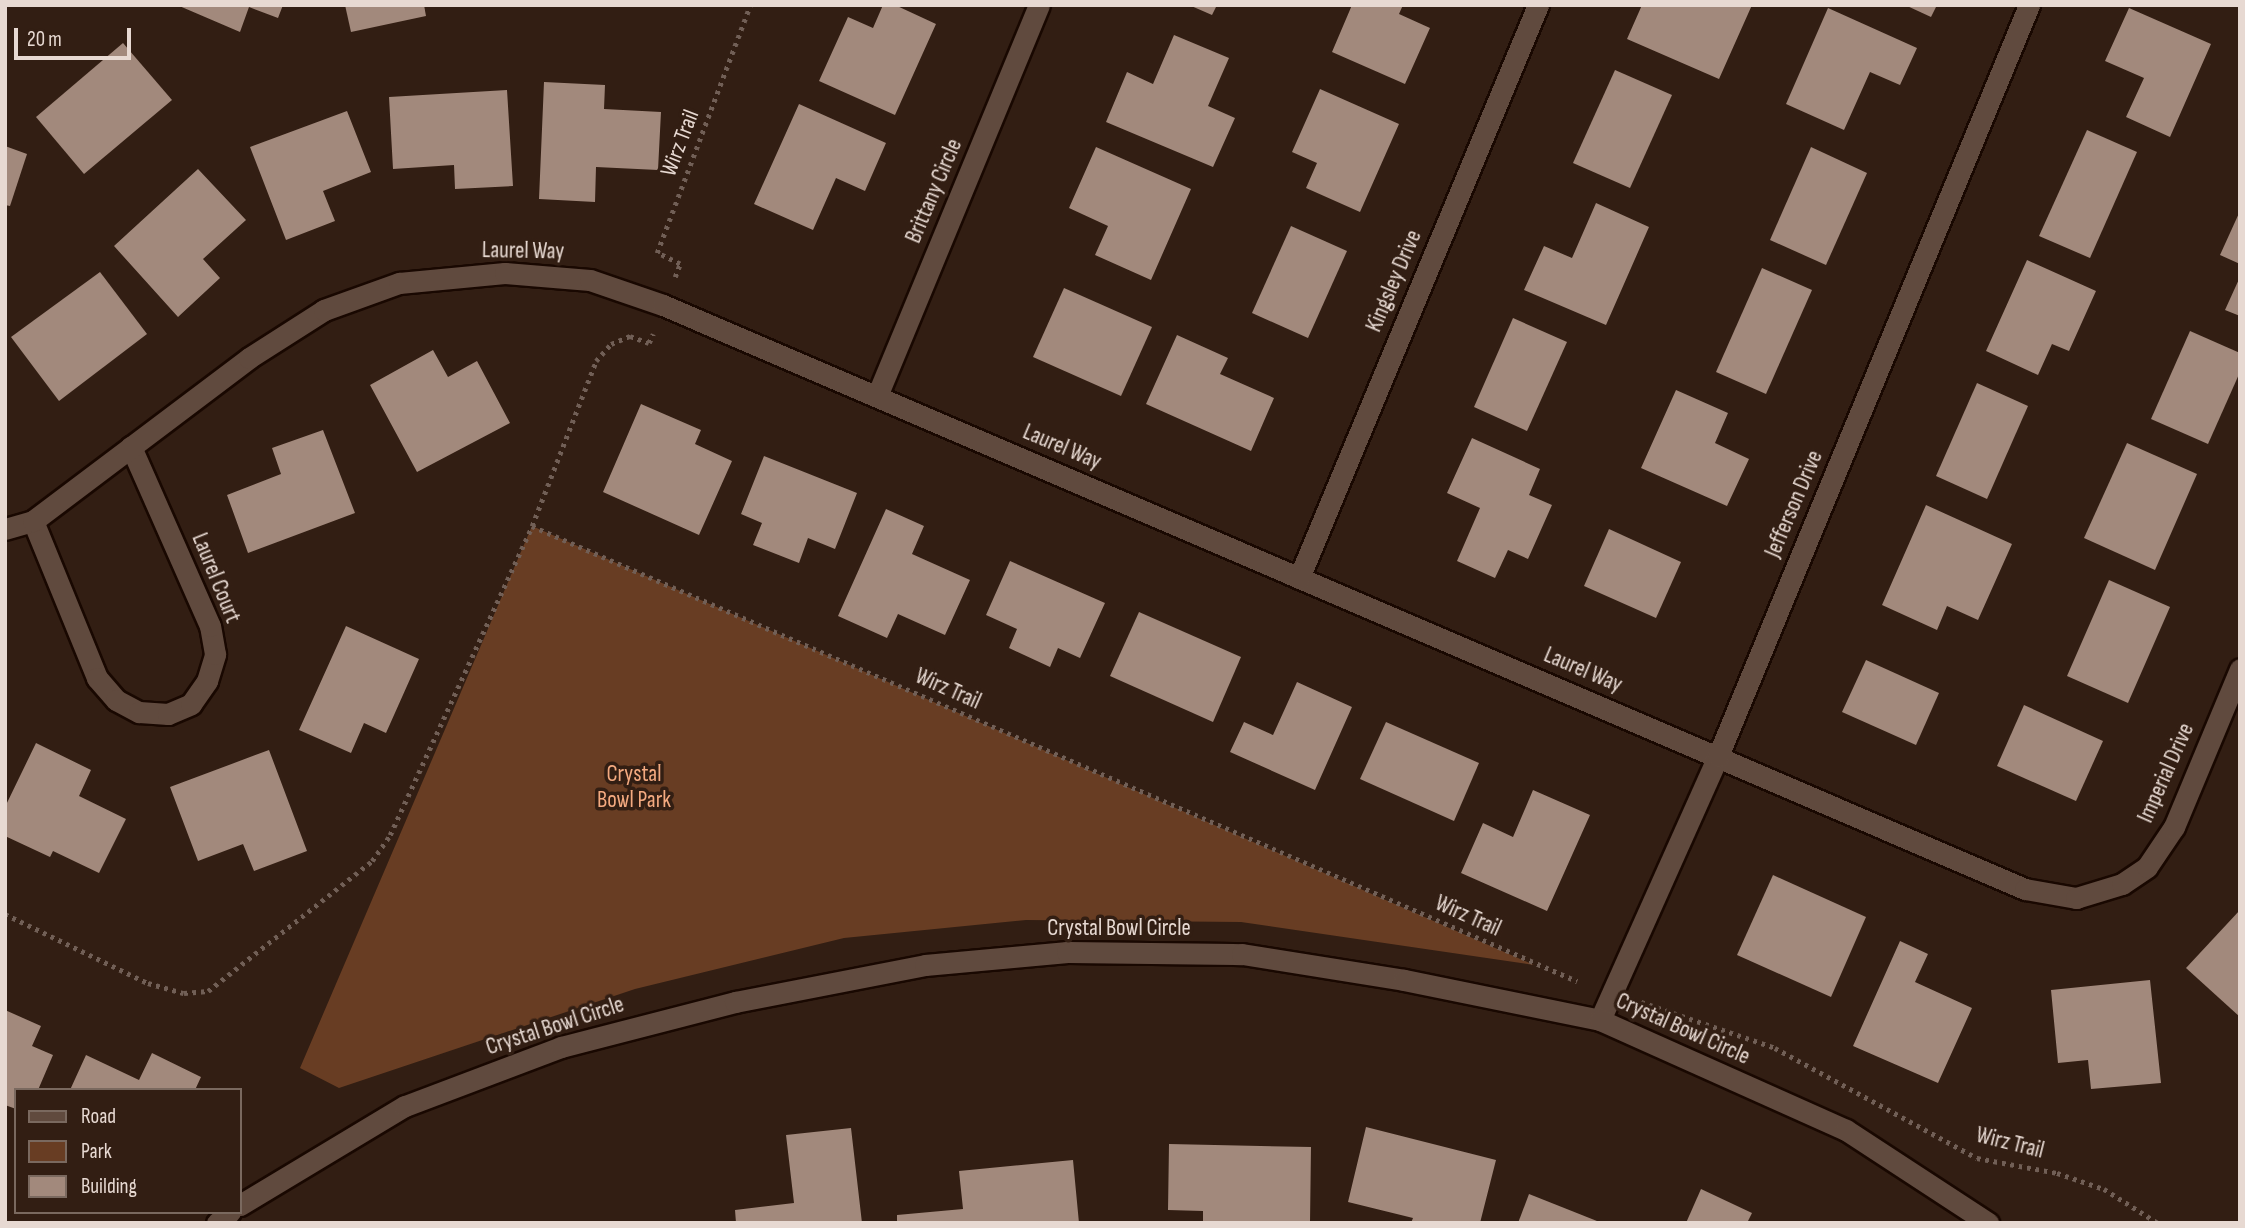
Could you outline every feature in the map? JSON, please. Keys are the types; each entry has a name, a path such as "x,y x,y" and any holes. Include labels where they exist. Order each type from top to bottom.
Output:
{"street":[{"name":"Brittany Circle","path":"877,396 1039,5"},
{"name":"Kingsley Drive","path":"1299,578 1538,5"},
{"name":"Jefferson Drive","path":"1600,1020 1718,755 2029,5"},
{"name":"Laurel Way","path":"5,529 33,521 249,358 324,310 399,283 505,273 590,280 663,306 877,396 1718,755 2025,890 2076,898 2122,884"},
{"name":"Laurel Court","path":"33,521 97,678 116,700 139,712 168,714 191,704 207,681 215,654 210,626 131,447"},
{"name":"Imperial Drive","path":"2122,884 2147,867 2174,827 2240,669"},
{"name":"Crystal Bowl Circle","path":"242,1204 405,1106 561,1047 735,1002 925,965 1068,952 1242,954 1404,980 1600,1020 1846,1130 1988,1223"}],"path":[{"name":"Wirz Trail","path":"674,280 681,264 657,253 750,5"},
{"path":"5,915 148,983 184,993 208,991 372,861 390,835 532,526 596,361 611,344 630,336 649,343"},
{"name":"Wirz Trail","path":"532,526 1573,980"},
{"name":"Wirz Trail","path":"1663,1008 1775,1048 1977,1158 2057,1173 2092,1185 2158,1223"}],"green space":[{"name":"Crystal Bowl Park","path":"532,526 1534,965 1241,922 1026,920 844,938 635,989 339,1088 300,1068"}],"building":[{"path":"177,5 283,5 278,18 249,7 240,32"},
{"path":"345,5 424,5 426,16 351,32"},
{"path":"883,5 895,5 936,24 895,115 819,81 848,17 873,28"},
{"path":"1189,5 1217,5 1212,15"},
{"path":"1352,5 1403,5 1399,14 1430,28 1405,84 1332,52"},
{"path":"1642,5 1752,5 1719,79 1627,39"},
{"path":"1905,5 1937,5 1931,17"},
{"path":"1828,8 1917,48 1900,85 1870,72 1844,130 1786,104"},
{"path":"2129,8 2211,44 2170,137 2126,117 2144,78 2105,61"},
{"path":"1174,35 1229,58 1208,106 1235,118 1213,167 1106,122 1127,72 1153,84"},
{"path":"123,43 172,100 84,174 36,117"},
{"path":"1615,70 1672,95 1630,188 1573,163"},
{"path":"544,82 605,85 604,109 661,112 658,170 596,167 595,202 539,199"},
{"path":"1320,89 1399,124 1360,212 1306,188 1317,163 1292,152"},
{"path":"507,90 513,186 455,189 454,165 393,169 389,97"},
{"path":"799,104 886,143 865,191 836,178 813,230 754,204"},
{"path":"347,111 371,172 323,191 335,221 286,240 250,147"},
{"path":"2087,130 2137,152 2090,258 2039,236"},
{"path":"5,146 27,154 10,206 5,205"},
{"path":"1096,147 1191,189 1151,280 1095,255 1108,226 1069,208"},
{"path":"1811,147 1867,173 1826,265 1770,240"},
{"path":"198,169 246,220 203,259 220,278 178,317 114,246"},
{"path":"1596,203 1649,227 1606,325 1524,290 1544,246 1572,258"},
{"path":"2240,211 2240,264 2220,255"},
{"path":"1291,226 1347,251 1308,338 1252,313"},
{"path":"2027,260 2096,291 2069,351 2052,344 2038,375 1986,351"},
{"path":"1762,268 1812,290 1766,394 1716,372"},
{"path":"100,272 147,334 59,401 11,337"},
{"path":"2240,277 2240,316 2225,310"},
{"path":"1064,288 1152,327 1121,396 1033,357"},
{"path":"1513,318 1567,342 1527,431 1474,407"},
{"path":"2190,331 2240,353 2240,372 2208,444 2151,419"},
{"path":"1177,335 1228,358 1220,374 1274,398 1251,451 1146,404"},
{"path":"433,350 448,377 477,361 510,423 417,472 370,385"},
{"path":"1977,383 2028,406 1987,499 1936,476"},
{"path":"1676,390 1728,413 1715,443 1749,459 1727,506 1641,468"},
{"path":"641,404 701,430 695,444 732,461 699,535 603,492"},
{"path":"323,430 355,513 248,553 227,495 281,474 272,448"},
{"path":"1472,438 1540,469 1529,495 1552,505 1528,559 1508,550 1495,578 1457,561 1480,508 1447,493"},
{"path":"2127,443 2197,474 2155,570 2084,538"},
{"path":"764,456 857,493 835,549 808,538 799,563 753,545 762,523 741,514"},
{"path":"1926,505 2012,544 1978,620 1947,606 1937,630 1882,605"},
{"path":"886,509 924,526 912,554 970,580 945,635 898,614 887,638 838,616"},
{"path":"1609,529 1681,562 1656,618 1584,586"},
{"path":"1010,561 1105,603 1080,658 1058,648 1050,667 1009,648 1017,629 986,615"},
{"path":"2109,580 2170,607 2128,703 2067,676"},
{"path":"1139,612 1241,657 1213,722 1110,676"},
{"path":"346,626 419,659 386,733 364,723 351,753 299,730"},
{"path":"1866,660 1939,693 1916,745 1842,712"},
{"path":"1297,682 1352,707 1315,790 1230,752 1244,722 1273,735"},
{"path":"2024,705 2103,741 2076,801 1997,766"},
{"path":"1386,722 1479,763 1454,821 1360,779"},
{"path":"36,743 91,770 79,796 126,819 99,873 53,851 50,857 5,836 5,807"},
{"path":"269,750 307,851 254,871 243,844 198,861 170,787"},
{"path":"1533,790 1590,815 1547,911 1461,873 1483,823 1513,837"},
{"path":"1773,875 1866,917 1831,997 1737,955"},
{"path":"2240,910 2240,1017 2186,968"},
{"path":"1900,941 1928,954 1915,982 1972,1008 1938,1083 1853,1046"},
{"path":"2150,980 2161,1083 2091,1089 2088,1060 2058,1063 2051,990"},
{"path":"5,1010 41,1026 32,1046 53,1055 39,1088 14,1088 14,1108 5,1105"},
{"path":"152,1053 201,1077 196,1088 71,1088 86,1055 139,1080"},
{"path":"1366,1127 1496,1160 1480,1223 1411,1223 1413,1218 1348,1202"},
{"path":"851,1128 862,1223 736,1223 735,1210 794,1203 786,1135"},
{"path":"1169,1144 1311,1147 1310,1223 1203,1223 1203,1211 1168,1210"},
{"path":"1073,1160 1079,1223 897,1223 897,1215 963,1209 959,1171"},
{"path":"1701,1189 1752,1213 1747,1223 1686,1223"},
{"path":"1529,1194 1602,1223 1518,1223"}]}
